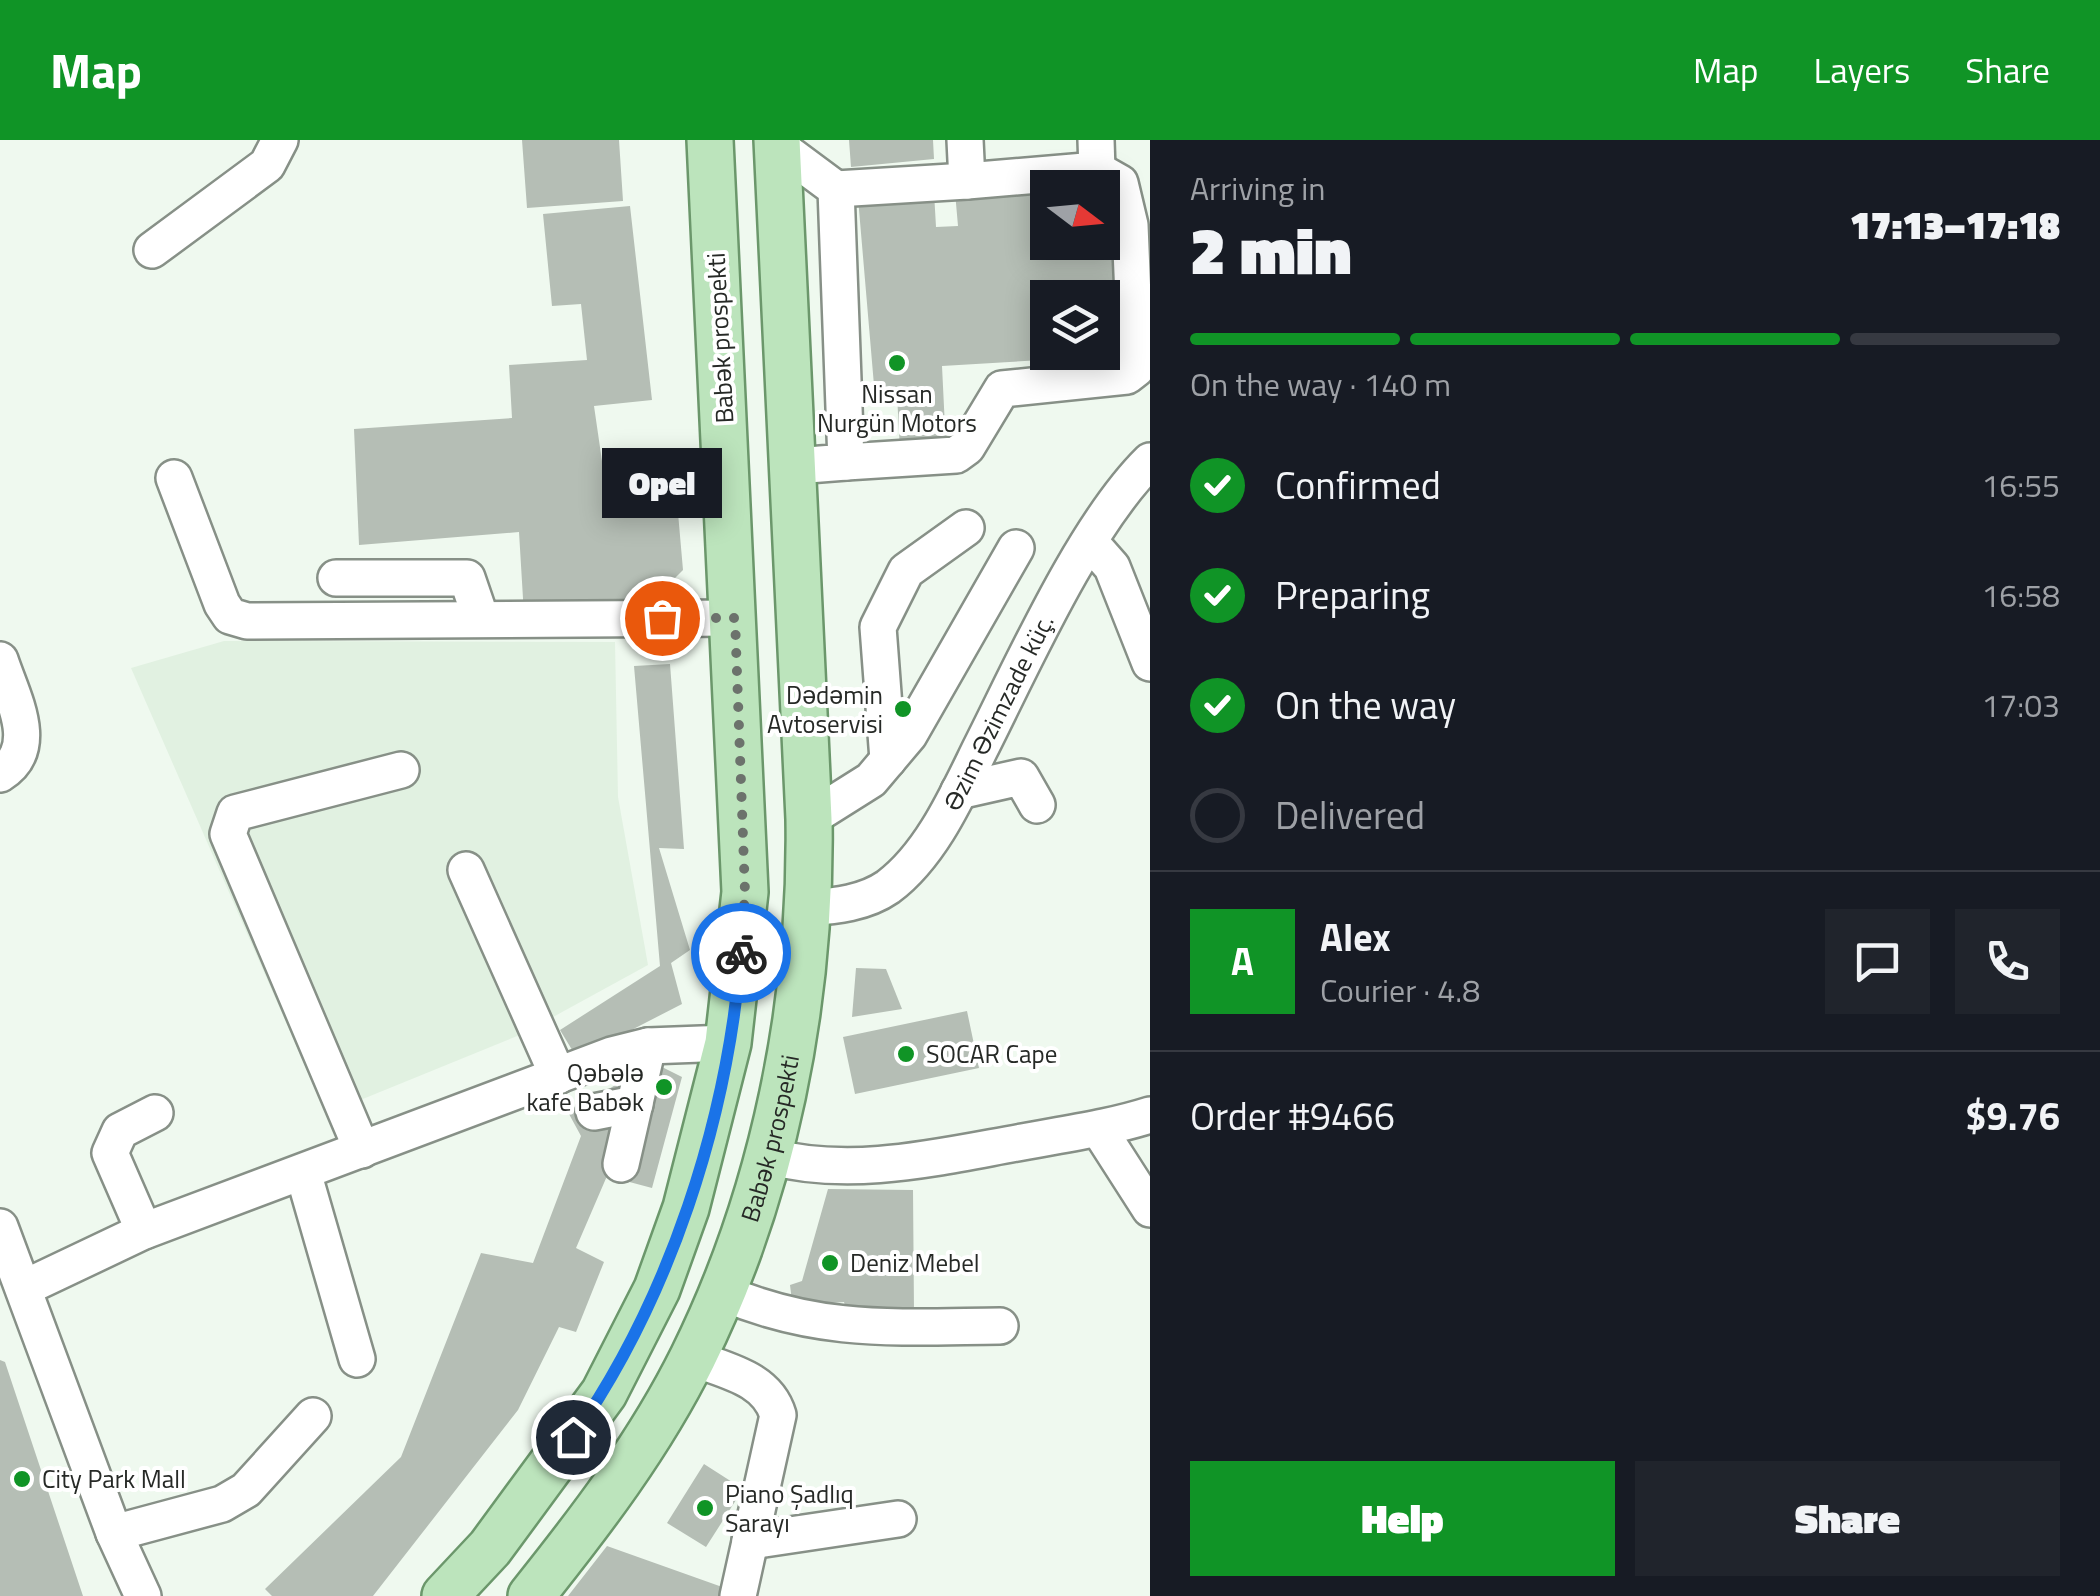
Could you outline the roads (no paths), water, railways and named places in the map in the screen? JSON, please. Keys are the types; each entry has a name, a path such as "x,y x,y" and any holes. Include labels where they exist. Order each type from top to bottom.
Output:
{"main road":[{"name":"Babək prospekti","path":"445,1596 490,1548 558,1459 613,1376 657,1288 686,1208 728,1043 745,892 710,140"},
{"name":"Babək prospekti","path":"531,1596 608,1498 692,1358 721,1292 767,1156 796,1012 808,908 808,819 778,143"}],"street":[{"path":"152,250 267,166 280,140"},
{"path":"965,140 967,181"},
{"path":"778,143 836,189 967,181 1096,155 1120,182 1126,198 1136,369 1128,376 1002,390 968,447 956,455 794,466"},
{"path":"836,189 846,462"},
{"name":"Əzim Əzimzade küç.","path":"808,908 869,898 889,886 912,863 960,791 1090,542 1146,472"},
{"path":"174,478 230,616 246,621 735,618"},
{"path":"888,760 878,627 906,571 966,528"},
{"path":"1090,542 1112,567 1150,664"},
{"path":"808,819 872,780 888,760 934,696 1016,548"},
{"path":"336,578 468,578 481,619"},
{"path":"0,660 24,735 18,757 0,774"},
{"path":"362,1150 228,834 229,823 235,813 401,770"},
{"path":"960,791 1021,777 1037,805"},
{"path":"466,870 558,1076"},
{"path":"24,1288 144,1230 558,1076 648,1046 728,1043"},
{"path":"621,1164 648,1046"},
{"path":"594,1112 634,1104"},
{"path":"144,1230 110,1154 120,1131 156,1113"},
{"path":"767,1156 834,1169 964,1155 1100,1131 1150,1115"},
{"path":"1100,1131 1150,1209"},
{"path":"303,1172 357,1359"},
{"path":"0,1227 114,1533 143,1596"},
{"path":"721,1292 772,1314 838,1325 1000,1326"},
{"path":"692,1358 760,1386 772,1398 776,1428 738,1596"},
{"path":"114,1533 222,1504 246,1490 313,1416"},
{"path":"750,1541 898,1519"}],"place":[{"name":"Nissan Nurgün Motors","path":"897,363"},
{"name":"Opel","path":"662,618"},
{"name":"Dədəmin Avtoservisi","path":"903,709"},
{"name":"SOCAR Cape","path":"906,1054"},
{"name":"Qəbələ kafe Babək","path":"664,1087"},
{"name":"Deniz Mebel","path":"830,1263"},
{"name":"City Park Mall","path":"22,1479"},
{"name":"Piano Şadlıq Sarayı","path":"705,1508"}]}
